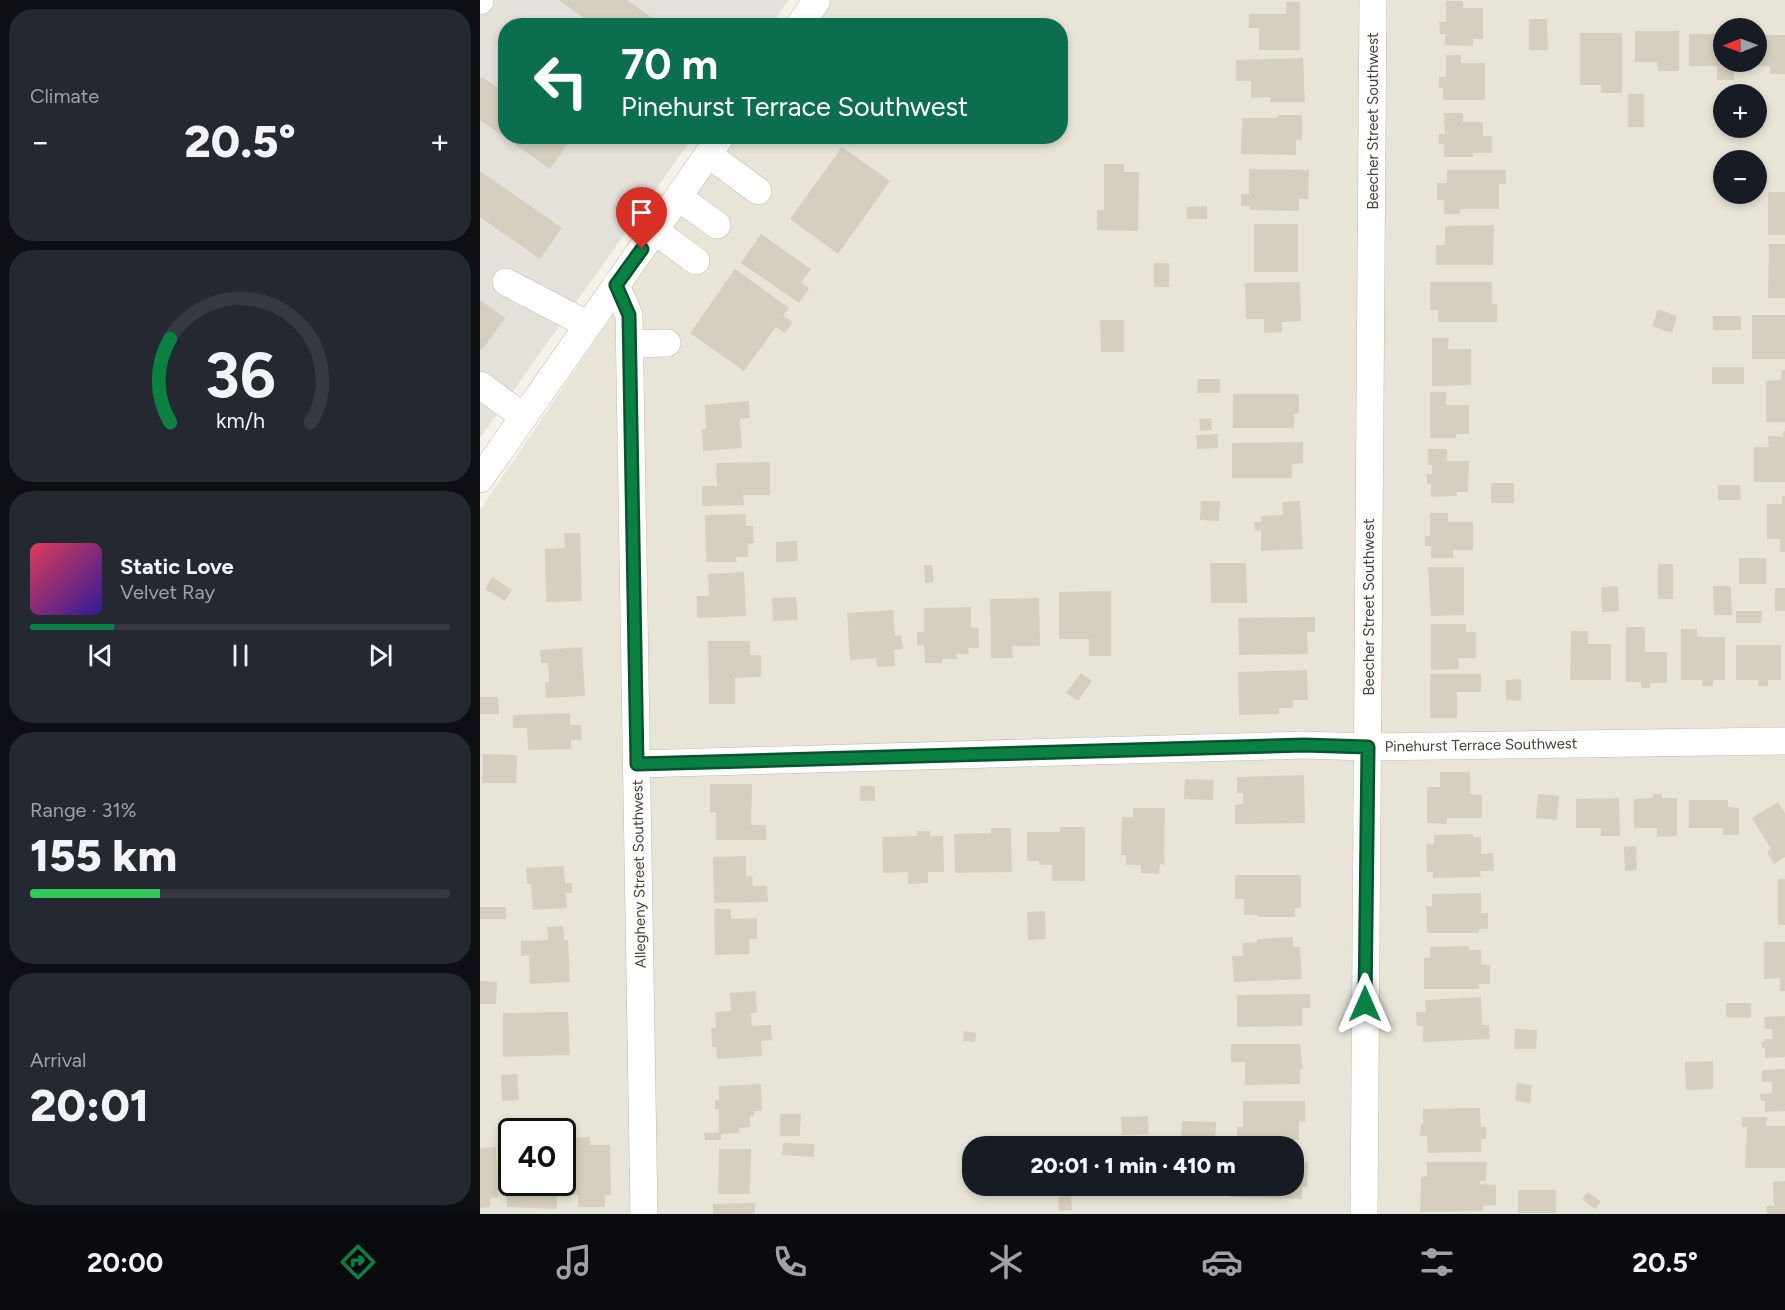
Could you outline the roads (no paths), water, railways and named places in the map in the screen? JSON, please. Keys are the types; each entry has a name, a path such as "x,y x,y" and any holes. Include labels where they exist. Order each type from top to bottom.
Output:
{"street":[{"path":"805,18 817,0"},
{"name":"Beecher Street Southwest","path":"1364,1214 1373,0"},
{"path":"480,478 655,231 709,144 758,191"},
{"path":"678,197 717,225"},
{"path":"655,231 696,261"},
{"path":"506,282 588,325"},
{"name":"Allegheny Street Southwest","path":"616,285 629,315 644,1214"},
{"path":"629,344 667,343"},
{"path":"480,385 524,417"},
{"name":"Pinehurst Terrace Southwest","path":"637,764 1304,745 1368,747 1785,741"}]}
